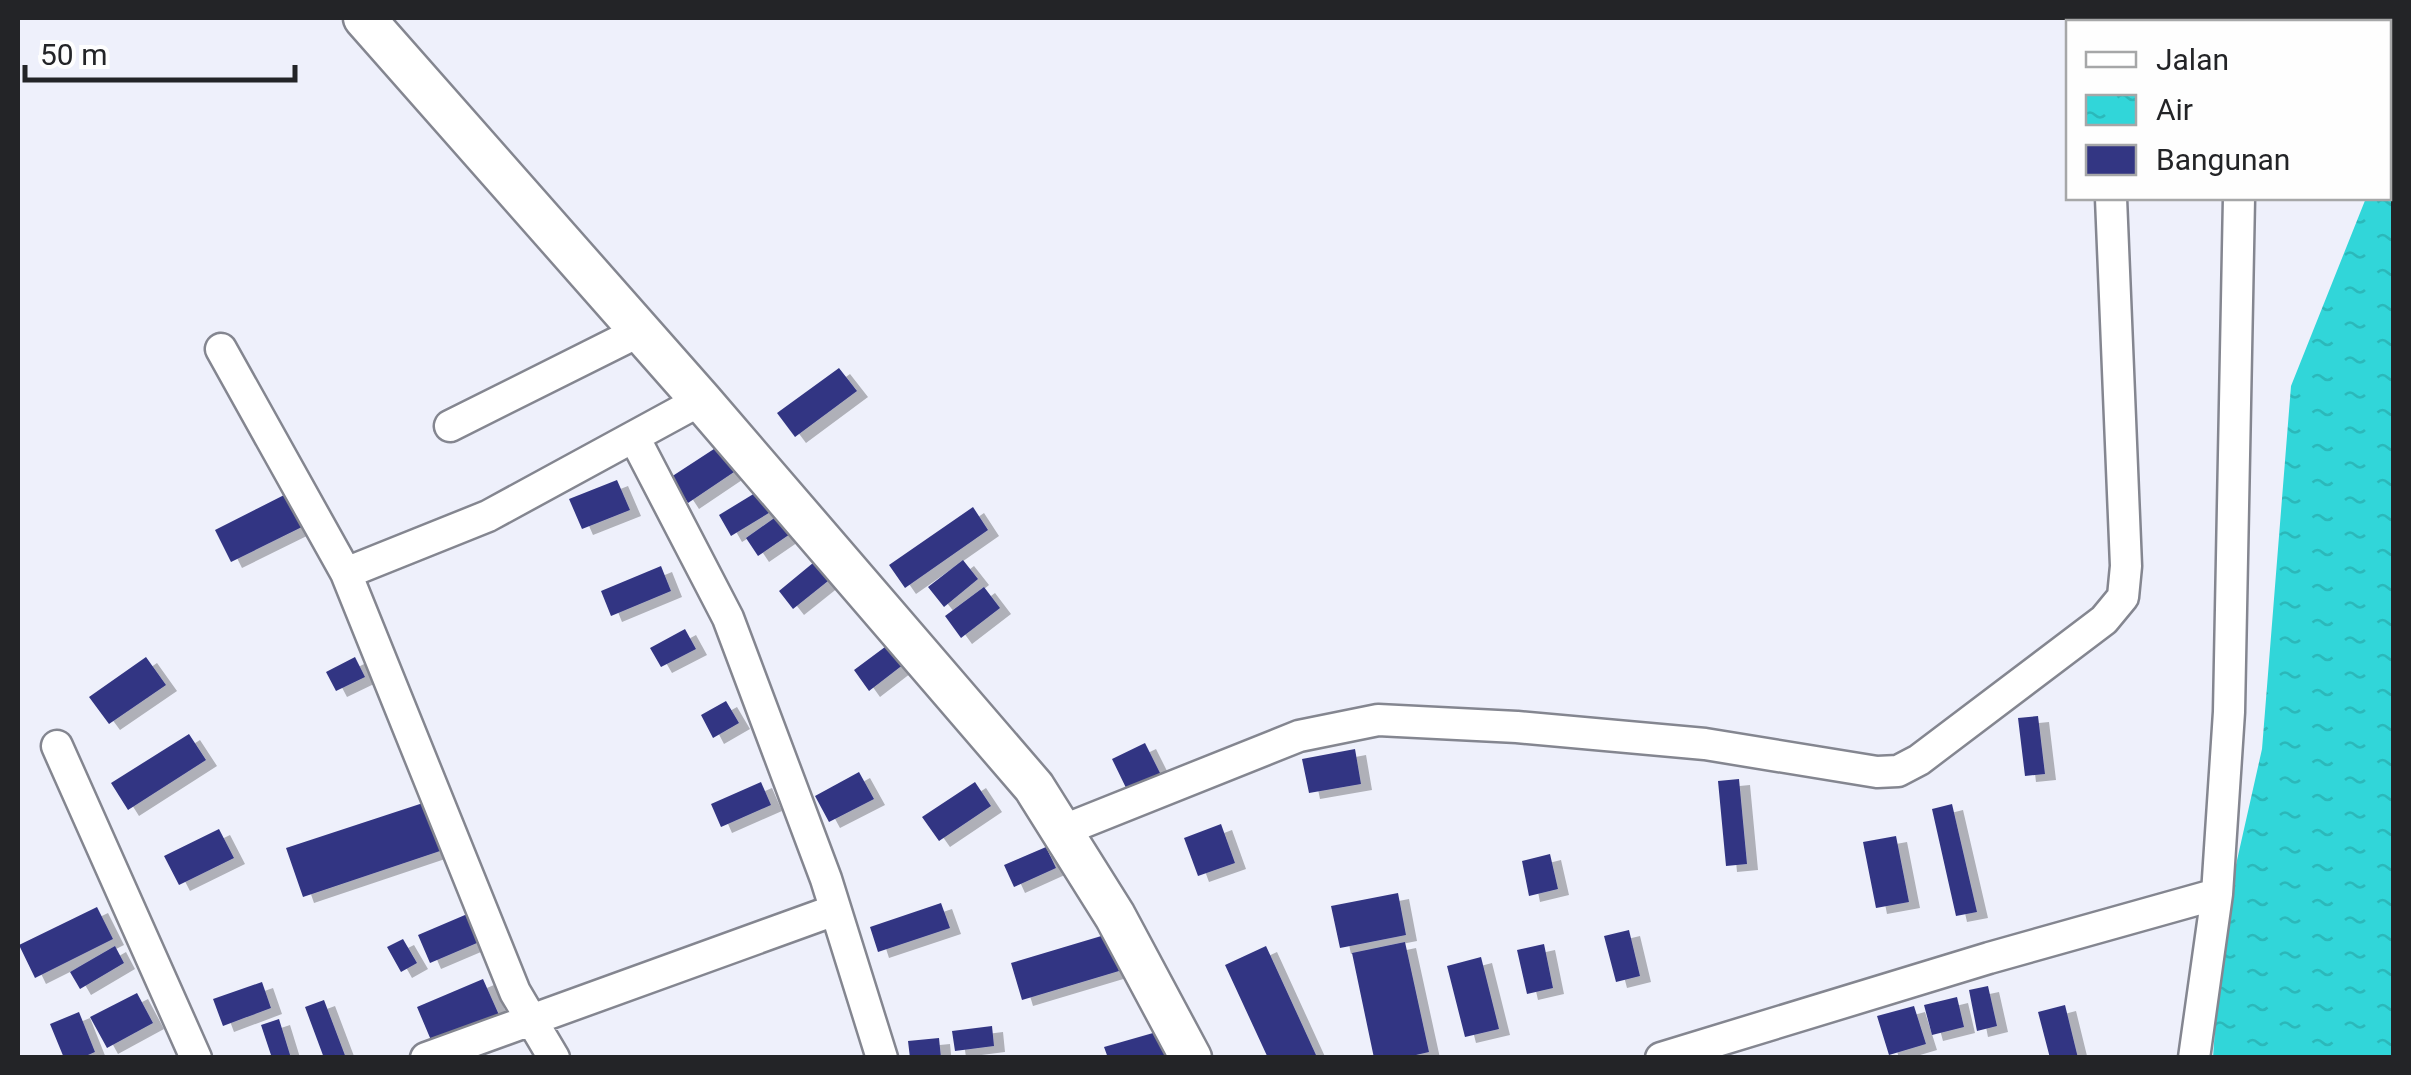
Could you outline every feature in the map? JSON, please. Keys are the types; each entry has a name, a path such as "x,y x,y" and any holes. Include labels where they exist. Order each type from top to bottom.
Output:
{"street":[{"path":"364,18 702,400 1034,787 1115,916 1191,1058"},
{"path":"1064,830 1299,736 1378,720 1517,727 1705,744 1877,772 1898,770 1919,760 2104,620 2123,598 2126,566 2111,200"},
{"path":"2194,1058 2217,894 2229,712 2239,200"},
{"path":"450,426 640,331"},
{"path":"221,350 346,573 515,992 554,1058"},
{"path":"346,573 488,516 702,400"},
{"path":"634,437 728,618 835,910 882,1058"},
{"path":"57,746 196,1058"},
{"path":"1660,1058 1989,958 2217,894"},
{"path":"426,1058 835,910"}],"water":[{"path":"2393,128 2393,1057 2213,1058 2222,927 2262,749 2291,386 2365,200 2391,200"}],"building":[{"path":"839,368 857,391 795,437 777,413"},
{"path":"717,447 734,472 688,503 671,477"},
{"path":"617,480 630,510 582,529 569,499"},
{"path":"294,490 310,523 231,562 215,530"},
{"path":"760,490 772,511 731,536 719,515"},
{"path":"973,507 988,530 905,588 889,565"},
{"path":"780,514 793,532 758,556 746,538"},
{"path":"819,558 833,577 793,609 779,591"},
{"path":"963,560 978,579 944,607 928,587"},
{"path":"661,566 671,591 611,616 601,591"},
{"path":"984,587 1000,608 961,638 945,616"},
{"path":"685,629 696,649 661,667 650,648"},
{"path":"889,644 904,664 869,691 854,670"},
{"path":"146,657 166,685 109,724 89,697"},
{"path":"355,657 365,677 336,691 326,672"},
{"path":"726,701 739,723 713,738 701,715"},
{"path":"2038,716 2045,774 2025,776 2018,718"},
{"path":"189,734 206,760 128,810 111,783"},
{"path":"1145,743 1162,777 1129,794 1112,759"},
{"path":"1355,749 1361,784 1309,793 1302,759"},
{"path":"859,772 874,799 829,822 815,796"},
{"path":"1739,779 1747,864 1726,866 1718,781"},
{"path":"761,782 771,805 721,827 711,804"},
{"path":"975,782 991,806 939,841 922,817"},
{"path":"426,802 443,850 303,897 286,848"},
{"path":"1952,804 1977,912 1956,916 1932,809"},
{"path":"1221,824 1235,863 1198,876 1184,838"},
{"path":"219,829 234,858 179,885 164,856"},
{"path":"1896,836 1909,902 1876,908 1863,842"},
{"path":"1046,847 1056,868 1014,887 1004,865"},
{"path":"1550,854 1558,889 1529,896 1522,861"},
{"path":"1398,893 1406,935 1340,948 1331,906"},
{"path":"941,903 950,928 878,952 870,927"},
{"path":"97,907 113,939 35,978 19,945"},
{"path":"472,912 484,940 430,963 418,935"},
{"path":"1629,930 1640,976 1616,982 1604,936"},
{"path":"1108,934 1119,971 1022,1000 1011,963"},
{"path":"403,939 417,963 401,972 387,947"},
{"path":"1405,942 1429,1052 1403,1058 1374,1058 1352,953"},
{"path":"1544,944 1553,988 1527,994 1517,950"},
{"path":"115,946 124,963 80,989 70,972"},
{"path":"1266,946 1316,1055 1311,1058 1268,1058 1225,965"},
{"path":"1481,957 1499,1029 1465,1037 1447,966"},
{"path":"483,979 503,1024 436,1052 417,1007"},
{"path":"262,982 271,1008 223,1026 213,999"},
{"path":"1988,986 1997,1026 1977,1031 1969,990"},
{"path":"137,993 153,1023 107,1048 90,1017"},
{"path":"1957,997 1964,1027 1932,1035 1924,1005"},
{"path":"324,1000 346,1058 324,1058 305,1007"},
{"path":"2065,1005 2078,1058 2050,1058 2038,1012"},
{"path":"1914,1006 1926,1044 1889,1055 1877,1016"},
{"path":"79,1012 95,1052 81,1058 64,1058 50,1024"},
{"path":"279,1019 291,1058 272,1058 261,1025"},
{"path":"992,1026 994,1046 955,1051 952,1031"},
{"path":"1160,1031 1168,1058 1108,1058 1104,1047"},
{"path":"939,1038 941,1058 910,1058 908,1041"}]}
